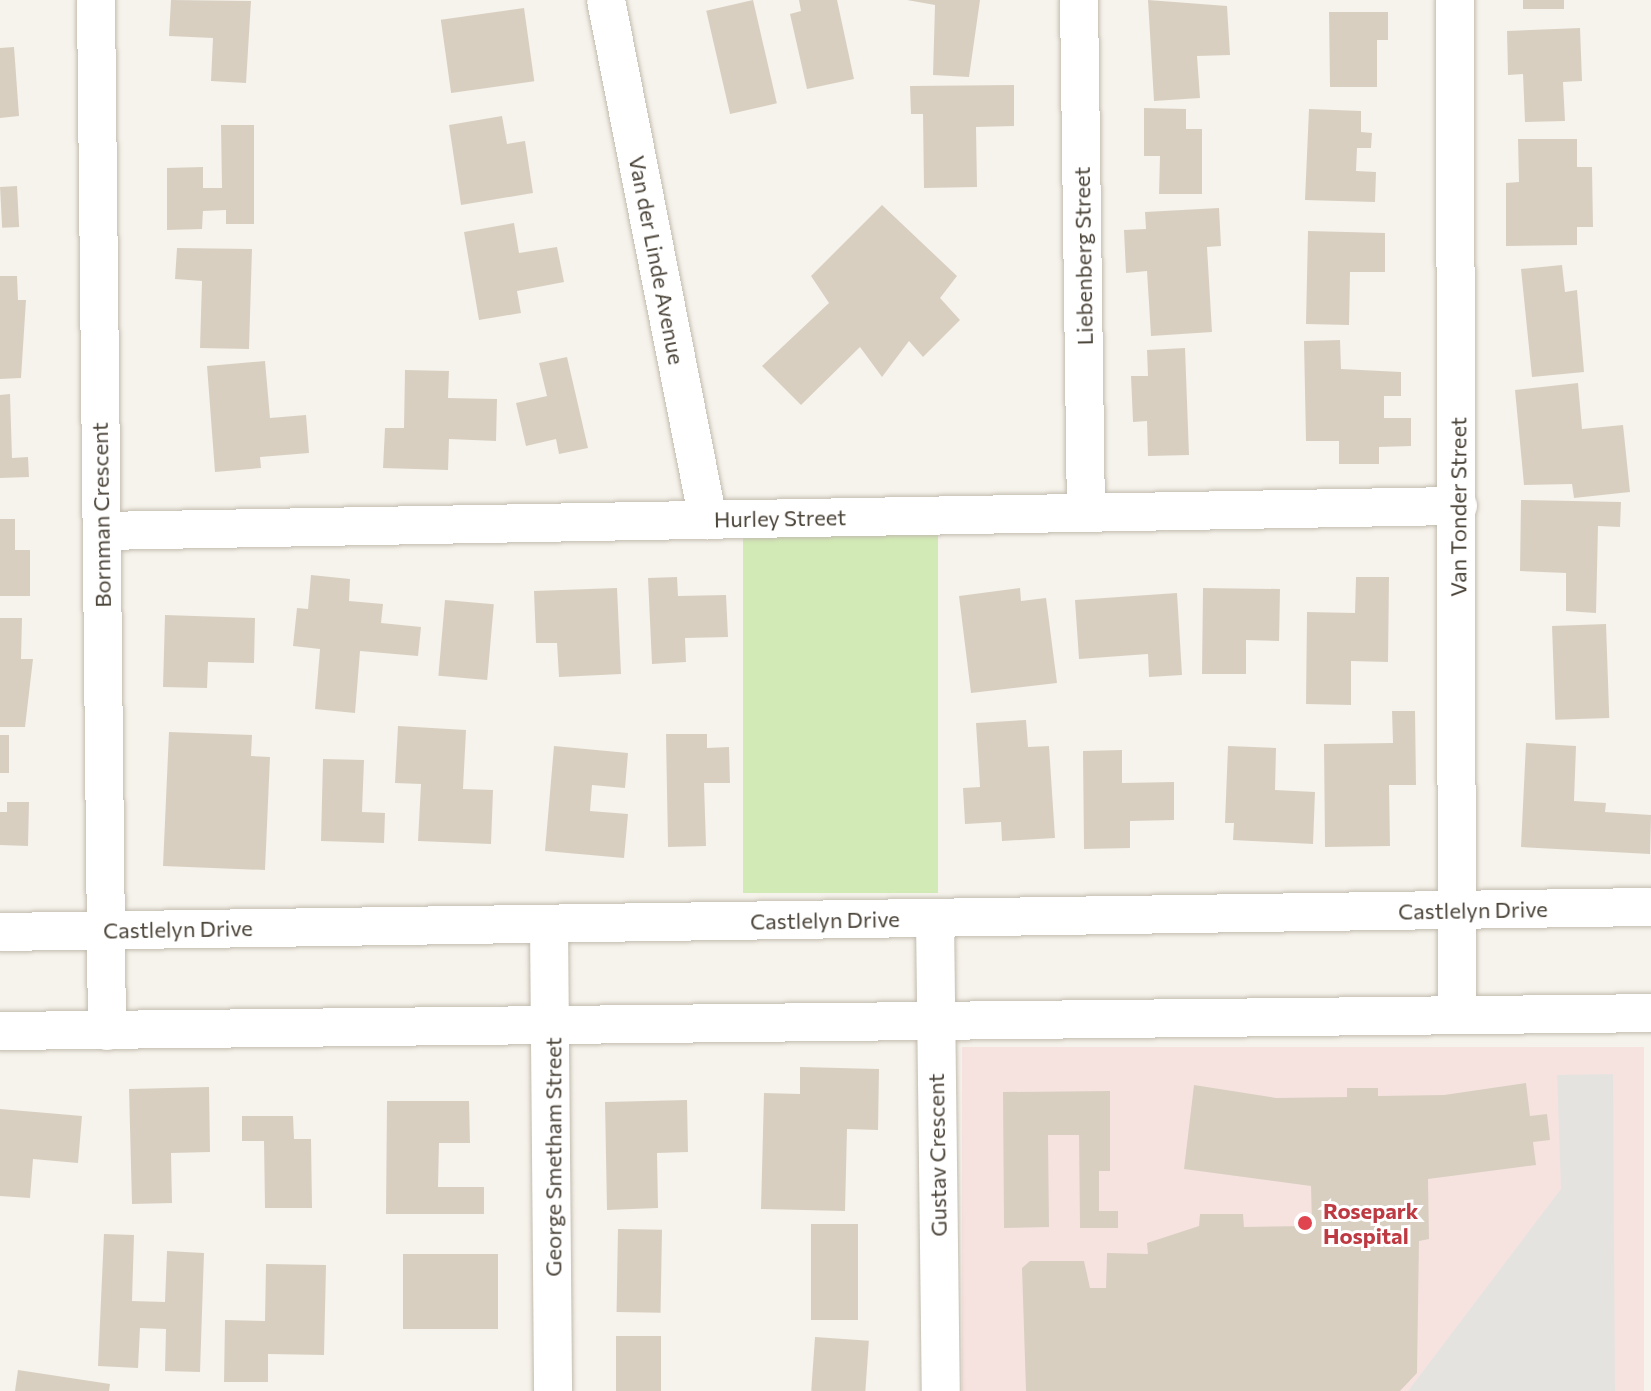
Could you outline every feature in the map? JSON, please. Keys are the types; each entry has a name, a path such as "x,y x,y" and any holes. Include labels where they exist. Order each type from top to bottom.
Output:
{"street":[{"name":"Bornman Crescent","path":"96,0 107,1031"},
{"name":"Van der Linde Avenue","path":"606,0 708,520"},
{"name":"Liebenberg Street","path":"1079,0 1086,513"},
{"name":"Van Tonder Street","path":"1455,0 1460,910 1457,1015"},
{"name":"Hurley Street","path":"102,531 1458,506"},
{"name":"Castlelyn Drive","path":"0,932 1651,907"},
{"name":"Gustav Crescent","path":"935,918 941,1391"},
{"name":"George Smetham Street","path":"549,924 553,1027 553,1391"},
{"path":"0,1031 1651,1013"}],"shaded area":[{"name":"Rosepark Hospital","path":"962,1047 1644,1047 1644,1391 962,1391"},
{"path":"1613,1074 1615,1391 1408,1391 1561,1189 1557,1075"}],"green space":[{"path":"743,532 938,532 938,893 743,893"}],"building":[{"path":"171,0 251,1 246,83 211,81 213,38 169,36"},
{"path":"753,0 777,103 730,114 706,11"},
{"path":"799,0 837,0 854,79 807,89 790,14 801,11"},
{"path":"907,0 980,0 969,77 933,75 935,5"},
{"path":"1148,0 1227,6 1230,55 1197,56 1200,98 1154,101"},
{"path":"1523,0 1564,0 1564,9 1523,9"},
{"path":"524,8 534,81 451,93 441,20"},
{"path":"1329,12 1388,12 1388,40 1377,40 1377,87 1330,87"},
{"path":"1580,28 1582,81 1563,82 1565,121 1525,122 1523,74 1508,75 1507,31"},
{"path":"14,47 19,116 0,118 0,48"},
{"path":"1014,85 1014,126 976,127 977,187 924,188 923,114 911,114 910,86"},
{"path":"1144,108 1186,109 1186,129 1202,129 1202,194 1159,194 1160,156 1144,156"},
{"path":"1309,109 1361,111 1361,132 1372,133 1371,148 1357,148 1356,171 1376,172 1375,202 1305,200"},
{"path":"502,116 507,144 525,141 533,193 461,205 449,125"},
{"path":"221,125 254,125 254,224 226,224 226,210 203,211 202,229 167,230 167,168 203,167 203,188 222,188"},
{"path":"1518,139 1577,139 1577,167 1592,167 1593,227 1577,227 1577,245 1506,246 1506,183 1519,182"},
{"path":"17,186 19,227 2,228 0,187"},
{"path":"882,205 957,276 940,298 960,320 923,357 909,341 882,377 860,347 801,405 762,366 829,303 811,276"},
{"path":"1219,208 1221,246 1207,247 1212,332 1151,336 1147,271 1126,273 1124,230 1146,229 1145,212"},
{"path":"514,223 519,253 557,247 564,282 517,291 521,313 479,320 464,232"},
{"path":"1308,231 1385,233 1385,272 1350,272 1349,325 1306,324"},
{"path":"177,248 252,249 249,349 200,348 202,281 175,279"},
{"path":"1562,265 1565,292 1577,290 1584,372 1532,377 1521,269"},
{"path":"0,276 17,276 18,300 26,300 21,378 0,379"},
{"path":"1340,340 1341,369 1401,372 1401,396 1384,396 1384,418 1411,418 1411,446 1379,447 1379,464 1339,464 1339,441 1306,441 1304,341"},
{"path":"1185,348 1189,455 1148,456 1147,421 1133,422 1131,376 1148,376 1147,350"},
{"path":"567,357 588,448 559,454 556,439 526,446 516,403 547,396 539,363"},
{"path":"265,361 270,418 306,415 309,453 260,457 261,468 215,472 207,366"},
{"path":"405,370 449,371 448,398 497,399 496,441 449,439 448,470 383,468 385,428 404,428"},
{"path":"1578,383 1582,429 1623,425 1630,492 1574,498 1572,484 1524,485 1515,390"},
{"path":"10,394 12,458 28,457 29,477 0,478 0,395"},
{"path":"1521,500 1621,502 1620,527 1598,526 1596,613 1566,611 1566,573 1520,571"},
{"path":"0,519 15,519 15,550 30,550 30,596 0,596"},
{"path":"311,575 350,579 349,601 383,604 381,623 421,627 418,656 360,651 355,713 315,709 320,649 293,646 297,608 308,609"},
{"path":"677,577 678,596 726,595 728,637 685,638 686,662 652,664 648,578"},
{"path":"1356,577 1389,577 1388,662 1351,661 1351,705 1306,704 1307,612 1355,613"},
{"path":"617,588 621,674 559,677 557,643 536,643 534,591"},
{"path":"1020,588 1021,601 1046,598 1057,683 971,693 959,596"},
{"path":"1203,588 1280,589 1279,641 1246,640 1246,674 1202,674"},
{"path":"1177,593 1182,675 1149,677 1148,654 1079,659 1075,600"},
{"path":"445,600 494,604 487,680 438,676"},
{"path":"165,615 255,618 254,663 208,662 207,688 163,687"},
{"path":"0,618 22,618 21,659 33,659 25,727 0,727"},
{"path":"1606,624 1609,718 1555,720 1552,626"},
{"path":"1392,711 1415,711 1416,785 1389,785 1390,846 1325,847 1324,744 1393,743"},
{"path":"1026,720 1028,747 1049,746 1055,838 1002,841 1001,822 965,824 963,788 980,787 976,723"},
{"path":"398,726 466,730 463,789 493,790 491,844 418,841 421,784 395,783"},
{"path":"169,732 252,735 251,756 270,757 265,870 163,866"},
{"path":"666,734 707,734 707,748 729,747 730,783 704,783 706,846 668,847"},
{"path":"0,735 9,735 9,773 0,773"},
{"path":"1526,743 1576,746 1574,801 1606,803 1605,812 1651,815 1650,854 1521,847"},
{"path":"554,746 628,753 625,788 592,785 590,811 628,814 624,858 545,851"},
{"path":"1228,746 1276,748 1275,790 1315,792 1313,844 1233,840 1234,823 1225,823"},
{"path":"1122,750 1122,783 1174,782 1174,820 1130,821 1130,848 1084,849 1083,751"},
{"path":"323,759 364,760 362,812 385,813 384,843 321,841"},
{"path":"7,802 29,802 28,846 0,845 0,812 7,812"},
{"path":"800,1067 879,1069 878,1130 847,1129 845,1211 761,1209 764,1093 800,1094"},
{"path":"1526,1083 1530,1116 1547,1114 1550,1140 1533,1142 1536,1165 1428,1179 1429,1239 1419,1241 1417,1373 1400,1391 1026,1391 1022,1268 1030,1261 1084,1261 1090,1288 1106,1288 1107,1253 1148,1254 1147,1243 1199,1226 1200,1214 1243,1214 1244,1227 1312,1226 1311,1186 1184,1169 1194,1085 1276,1098 1347,1097 1347,1088 1378,1088 1378,1096 1444,1095"},
{"path":"209,1087 210,1152 171,1153 172,1203 132,1204 129,1089"},
{"path":"1110,1091 1110,1171 1099,1171 1099,1211 1118,1211 1118,1228 1080,1228 1079,1135 1048,1135 1049,1227 1004,1228 1003,1092"},
{"path":"687,1100 688,1152 657,1153 658,1208 607,1210 605,1102"},
{"path":"387,1101 469,1101 470,1143 439,1143 438,1187 484,1187 484,1214 386,1214"},
{"path":"0,1109 82,1116 78,1163 33,1159 30,1198 0,1196"},
{"path":"242,1116 293,1116 294,1139 311,1139 312,1208 265,1208 264,1141 242,1141"},
{"path":"811,1224 858,1224 858,1320 811,1320"},
{"path":"618,1229 662,1230 661,1313 617,1312"},
{"path":"104,1234 134,1235 132,1301 165,1302 167,1251 204,1253 200,1372 165,1371 166,1329 140,1328 138,1368 98,1366"},
{"path":"403,1254 498,1254 498,1329 403,1329"},
{"path":"266,1264 326,1265 324,1355 268,1354 268,1382 224,1382 225,1320 265,1321"},
{"path":"616,1336 661,1336 661,1391 616,1391"},
{"path":"815,1337 869,1341 865,1391 811,1391"},
{"path":"18,1370 110,1384 109,1391 15,1391"}],"place":[{"name":"Rosepark Hospital","path":"1305,1223"}]}
